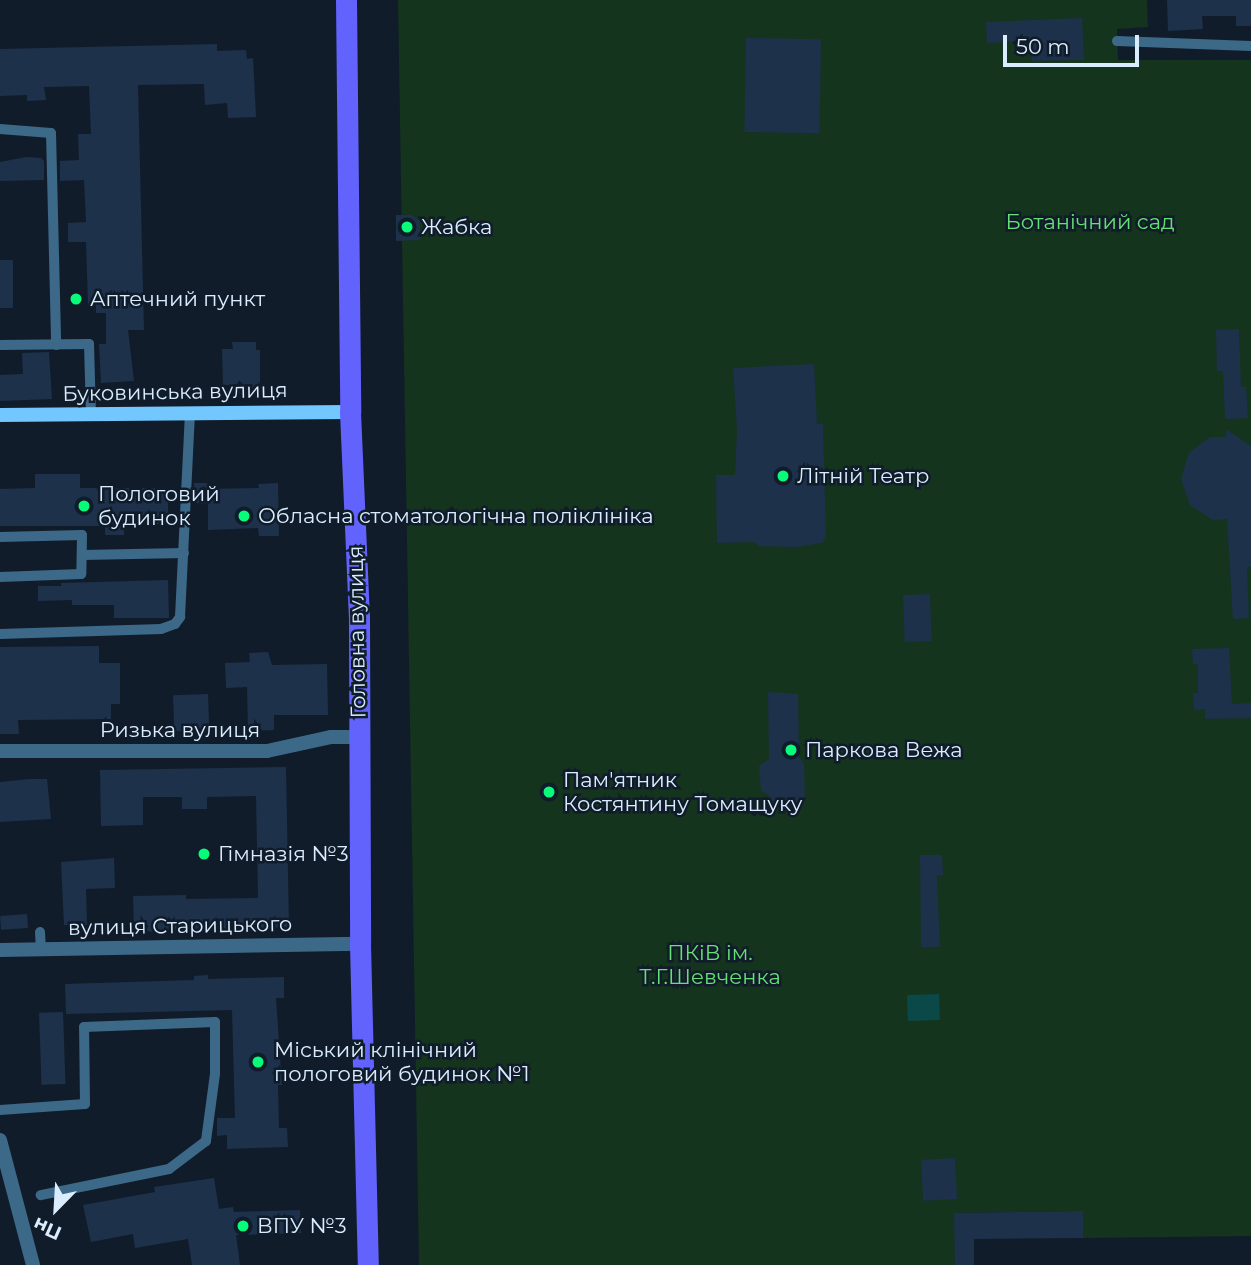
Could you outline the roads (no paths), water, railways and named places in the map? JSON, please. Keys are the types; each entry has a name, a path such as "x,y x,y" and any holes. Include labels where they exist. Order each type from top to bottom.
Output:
{"main road":[{"name":"Головна вулиця","path":"346,0 350,412 359,619 360,944 368,1265"}],"street":[{"name":"Буковинська вулиця","path":"0,415 350,412"},
{"name":"Ризька вулиця","path":"0,751 267,751 331,737 358,737"},
{"name":"вулиця Старицького","path":"0,950 360,944"},
{"path":"0,1140 33,1265"}],"lane":[{"path":"1117,41 1251,46"},
{"path":"0,129 51,133 56,345"},
{"path":"0,345 89,344 91,414"},
{"path":"0,634 161,629 175,624 180,617 190,413"},
{"path":"0,537 82,535 81,574 0,577"},
{"path":"82,555 184,553"},
{"path":"40,932 41,949"},
{"path":"0,1110 85,1104 84,1027 215,1022 215,1074 206,1140 169,1169 41,1195"}],"place":[{"name":"Жабка","path":"407,227"},
{"name":"Аптечний пункт","path":"76,299"},
{"name":"Літній Театр","path":"783,476"},
{"name":"Пологовий будинок","path":"84,506"},
{"name":"Обласна стоматологічна поліклініка","path":"244,516"},
{"name":"Паркова Вежа","path":"791,750"},
{"name":"Пам'ятник Костянтину Томащуку","path":"549,792"},
{"name":"Гімназія №3","path":"204,854"},
{"name":"Міський клінічний пологовий будинок №1","path":"258,1062"},
{"name":"ВПУ №3","path":"243,1226"}],"park label":[{"name":"Ботанічний сад","path":"1090,222"},
{"name":"ПКіВ ім. Т.Г.Шевченка","path":"710,965"}]}
